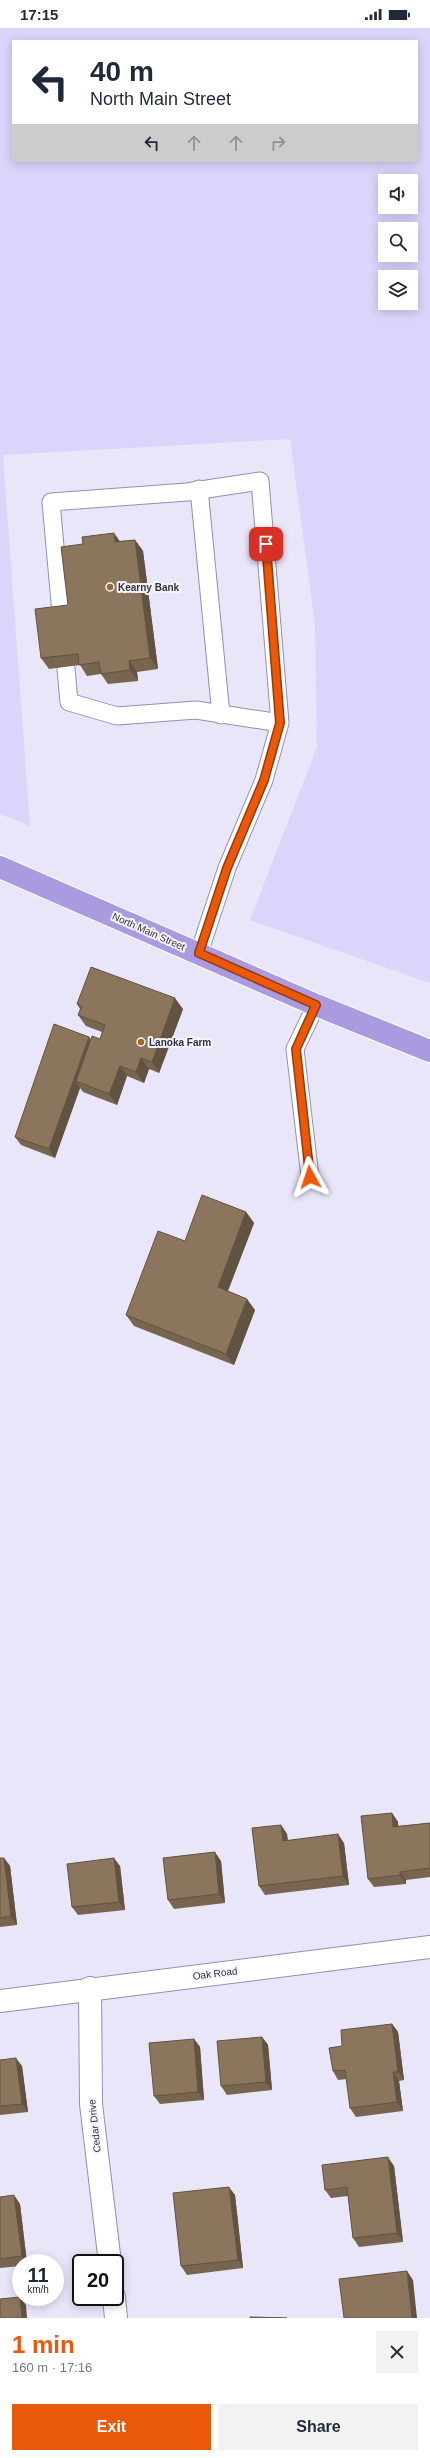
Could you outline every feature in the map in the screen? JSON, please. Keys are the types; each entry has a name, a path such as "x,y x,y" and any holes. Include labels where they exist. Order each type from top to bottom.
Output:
{"highway":[{"name":"North Main Street","path":"0,867 316,1005 430,1051"}],"street":[{"name":"Oak Road","path":"0,2001 90,1988 430,1947"},
{"name":"Cedar Drive","path":"90,1988 91,2104 109,2254"},
{"path":"115,2306 116,2318"}],"lane":[{"path":"199,953 227,868 264,780 280,723 260,481 187,492 51,502 69,702 117,716 196,710 280,723"},
{"path":"199,489 221,715"},
{"path":"310,1177 296,1049 316,1005"}],"shaded area":[{"path":"0,28 430,28 430,983 250,920 317,747 315,625 290,439 3,455 30,826 0,814"}],"building":[{"name":"Kearny Bank","path":"114,533 115,542 135,540 150,658 129,661 130,670 101,674 99,662 79,665 78,654 41,658 35,609 68,605 61,547 83,544 82,537"},
{"name":"Lanoka Farm","path":"91,967 175,998 152,1062 141,1058 136,1072 120,1066 109,1094 76,1081 92,1036 100,1039 105,1025 78,1015 82,1006 77,1004"},
{"path":"54,1024 89,1037 49,1149 15,1137"},
{"path":"202,1195 246,1212 218,1287 247,1299 226,1354 126,1315 158,1231 185,1241"},
{"path":"392,1813 393,1827 430,1823 430,1868 400,1872 400,1875 368,1879 361,1816"},
{"path":"281,1825 283,1841 338,1834 343,1876 259,1886 252,1828"},
{"path":"215,1852 219,1894 168,1900 163,1858"},
{"path":"0,1858 4,1858 11,1916 0,1918"},
{"path":"114,1858 119,1902 72,1907 67,1864"},
{"path":"392,2024 398,2072 393,2072 397,2102 350,2108 345,2070 333,2071 329,2048 342,2046 341,2030"},
{"path":"262,2037 266,2082 221,2086 217,2041"},
{"path":"194,2039 198,2092 154,2096 149,2043"},
{"path":"16,2058 22,2104 0,2106 0,2060"},
{"path":"388,2157 397,2233 353,2238 347,2187 325,2190 322,2165"},
{"path":"229,2187 238,2260 181,2266 173,2193"},
{"path":"14,2195 22,2254 12,2254 12,2257 0,2259 0,2197"},
{"path":"407,2271 412,2318 344,2318 339,2279"},
{"path":"12,2298 12,2306 21,2306 22,2318 0,2318 0,2299"},
{"path":"250,2317 287,2318 250,2318"}],"place":[{"name":"Kearny Bank","path":"110,587"},
{"name":"Lanoka Farm","path":"141,1042"}],"route":[{"path":"266,544 279,686 280,723 264,780 227,868 199,953 316,1005 296,1049 310,1177"}]}
